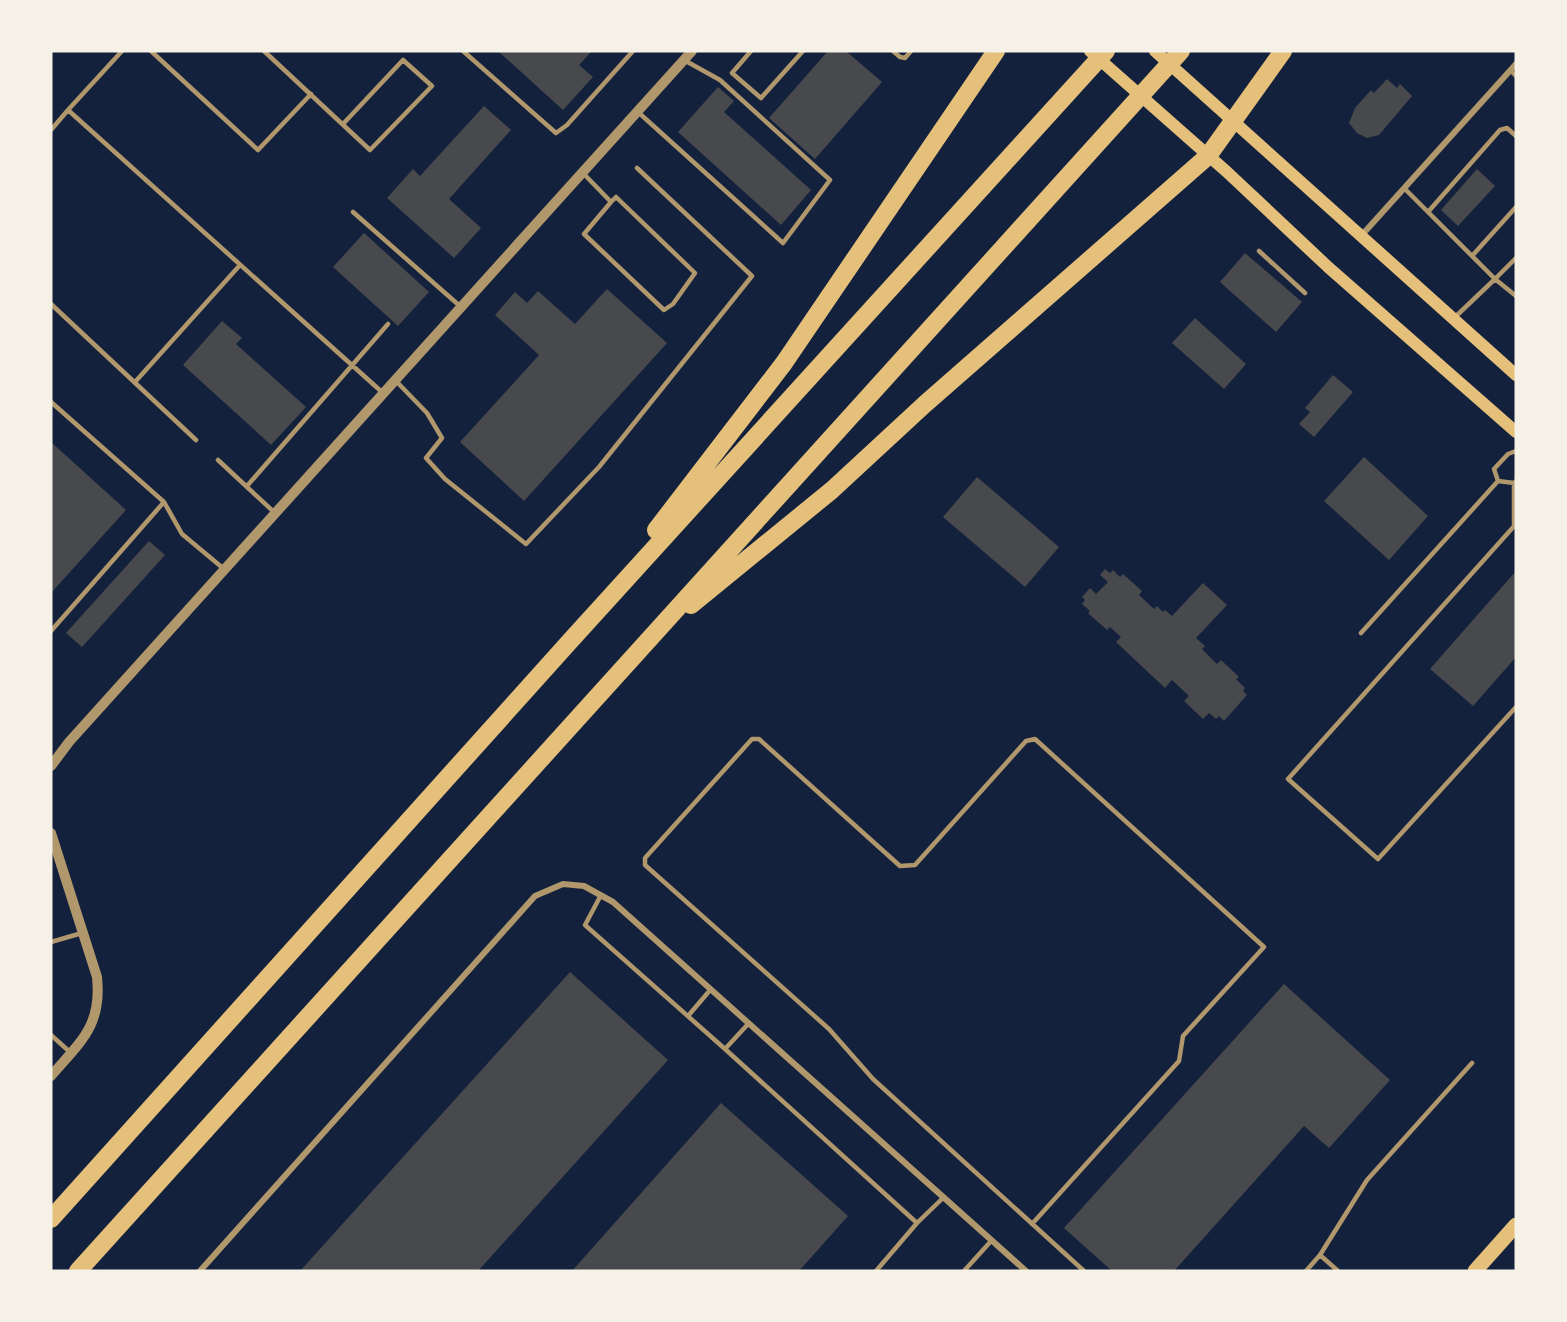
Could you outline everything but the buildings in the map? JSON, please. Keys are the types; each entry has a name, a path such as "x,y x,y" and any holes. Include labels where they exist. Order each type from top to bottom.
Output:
{"highway":[{"path":"571,640 758,399 996,51"},
{"path":"51,1219 571,640 1106,51"},
{"path":"78,1271 1181,51"},
{"path":"647,640 832,490 925,404 1208,156 1283,51"}],"main road":[{"path":"1090,51 1328,267 1516,432"},
{"path":"1155,51 1516,375"},
{"path":"1475,1271 1516,1225"}],"street":[{"path":"51,766 69,742 224,569 692,51"},
{"path":"1361,236 1516,64"},
{"path":"51,833 97,977 98,1007 93,1022 82,1041 51,1076"},
{"path":"200,1271 535,896 563,884 584,886 613,902 1026,1271"}],"lane":[{"path":"51,130 123,51"},
{"path":"151,51 258,150 311,94"},
{"path":"264,51 370,150 432,86 403,60 344,124"},
{"path":"463,51 556,132 567,125 633,51"},
{"path":"751,51 732,73 761,98 803,51"},
{"path":"893,51 904,58 911,51"},
{"path":"638,112 783,243 830,180 720,80 684,60"},
{"path":"1510,70 1516,76"},
{"path":"68,110 383,393"},
{"path":"1428,212 1500,130 1507,128 1516,136"},
{"path":"395,380 427,413 442,438 426,458 446,479 526,544 599,467 752,276 637,168"},
{"path":"582,172 611,202"},
{"path":"1404,188 1495,279 1516,296"},
{"path":"616,197 695,273 673,304 664,310 584,234 611,202 616,197"},
{"path":"1472,256 1516,207"},
{"path":"353,212 461,307"},
{"path":"1259,251 1305,293"},
{"path":"1453,319 1516,258"},
{"path":"135,382 240,265"},
{"path":"51,304 196,440"},
{"path":"247,486 388,324"},
{"path":"51,402 164,502 182,534 224,569"},
{"path":"1498,482 1494,469 1508,454 1516,451"},
{"path":"219,460 275,513"},
{"path":"1361,633 1498,482 1515,482 1515,526 1288,779 1378,859 1516,707"},
{"path":"51,632 164,502"},
{"path":"1032,1224 1179,1061 1183,1036 1264,947 1035,739 1026,741 915,865 900,866 759,739 752,739 645,858 645,865 829,1029 873,1079 1032,1224 1084,1271"},
{"path":"601,895 585,925 917,1223"},
{"path":"51,942 82,933"},
{"path":"688,1016 711,989"},
{"path":"725,1049 748,1023"},
{"path":"51,1035 71,1053"},
{"path":"1306,1271 1320,1255 1367,1180 1472,1063"},
{"path":"876,1271 917,1223 944,1197"},
{"path":"964,1271 992,1240"},
{"path":"1320,1255 1338,1271"}]}
